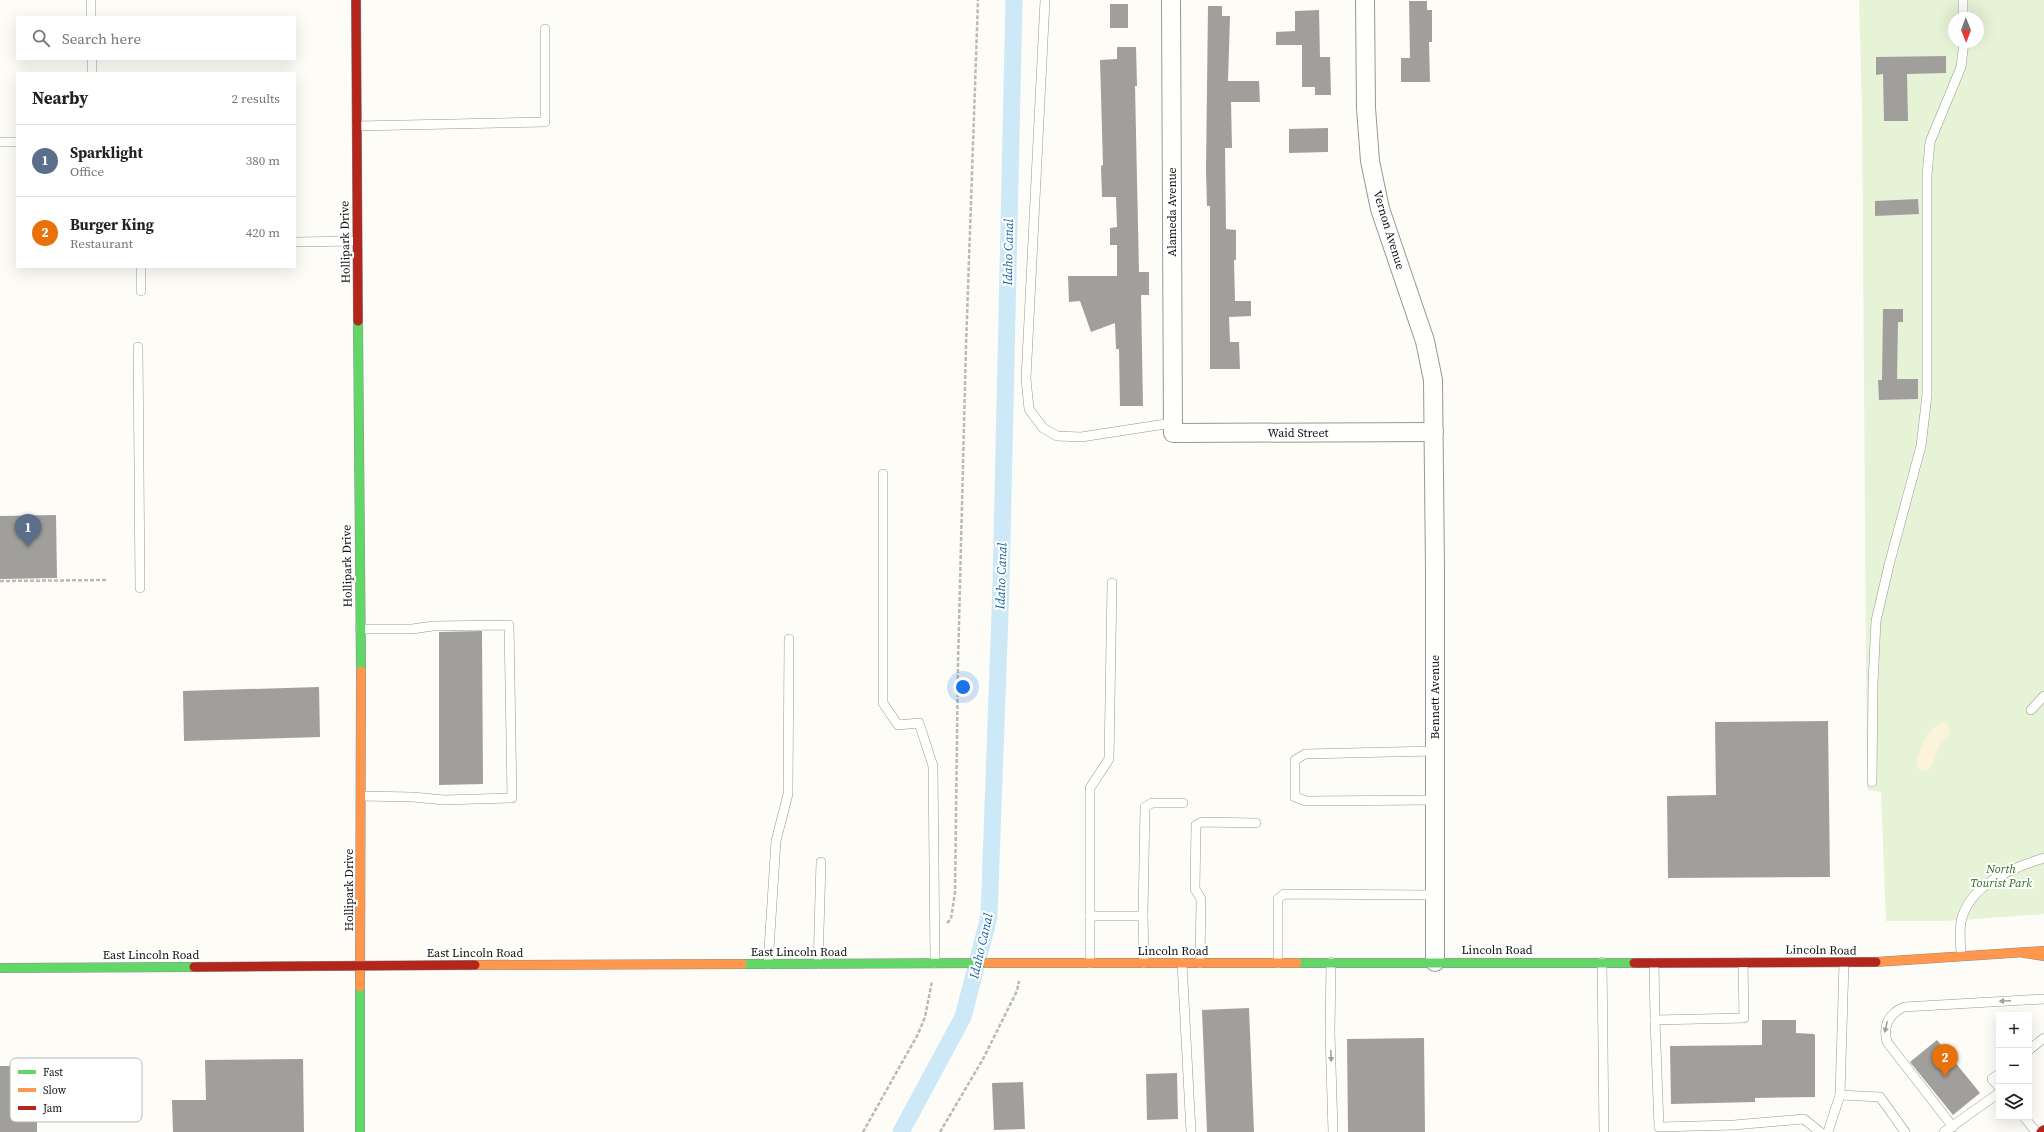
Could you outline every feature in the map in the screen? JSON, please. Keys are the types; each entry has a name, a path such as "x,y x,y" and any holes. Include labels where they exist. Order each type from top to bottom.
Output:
{"main road":[{"name":"Hollipark Drive","path":"356,0 361,796 360,1132"},
{"name":"Lincoln Road","path":"949,963 1844,963 1962,958 2044,951"},
{"path":"2024,953 2044,956"},
{"name":"East Lincoln Road","path":"0,968 949,963"}],"street":[{"name":"Alameda Avenue","path":"1171,0 1172,424"},
{"name":"Vernon Avenue","path":"1365,0 1366,108 1370,161 1380,209 1425,341 1432,380 1434,432"},
{"name":"Waid Street","path":"1172,424 1172,433 1434,432"},
{"name":"Bennett Avenue","path":"1434,432 1435,962"}],"lane":[{"path":"91,0 91,16"},
{"path":"1045,0 1026,379 1029,409 1043,428 1057,436 1081,437 1172,424"},
{"path":"1963,0 1963,12"},
{"path":"356,126 545,122 545,29"},
{"path":"1872,782 1873,683 1876,621 1889,565 1921,446 1927,395 1928,175 1930,142 1961,67 1963,48"},
{"path":"92,60 92,72"},
{"path":"0,142 16,142"},
{"path":"296,242 357,241"},
{"path":"141,268 141,291"},
{"path":"138,348 140,588"},
{"path":"883,474 883,704 898,725 919,723 933,766 935,963"},
{"path":"1090,963 1090,788 1109,759 1112,583"},
{"path":"360,629 412,629 433,626 509,625 512,798 444,800 413,797 361,796"},
{"path":"768,964 776,841 788,794 789,639"},
{"path":"2031,710 2044,696"},
{"path":"1434,751 1305,754 1295,760 1295,797 1306,801 1434,800"},
{"path":"1144,963 1143,916 1145,806 1152,802 1183,803"},
{"path":"1200,963 1201,899 1195,889 1196,825 1202,822 1256,823"},
{"path":"1962,958 1961,923 1970,899 1988,883 2024,864 2044,858"},
{"path":"818,964 821,862"},
{"path":"1278,963 1278,898 1284,894 1434,895"},
{"path":"1090,916 1143,916"},
{"path":"1331,962 1333,1132"},
{"path":"1602,962 1604,1132"},
{"path":"1654,962 1659,1127 1756,1124 1804,1119 1820,1132"},
{"path":"1655,1020 1744,1018 1743,962"},
{"path":"1182,963 1191,1132"},
{"path":"1828,1132 1840,1094 1844,963"},
{"path":"1953,1127 1887,1042 1885,1032 1886,1023 1891,1015 1904,1007 2044,999"},
{"path":"2032,1048 2044,1038"},
{"path":"1996,1076 1992,1079 1996,1084"},
{"path":"1840,1094 1880,1097 1905,1132"},
{"path":"1944,1132 1953,1127 1996,1094"},
{"path":"2026,1120 2036,1132"},
{"path":"1756,1124 1762,1132"},
{"path":"1724,1132 1734,1125"}],"path":[{"path":"935,929 945,926 951,919 955,892 958,663 966,338 978,0"},
{"path":"0,580 108,580"},
{"path":"863,1132 918,1034 929,1001 935,963"},
{"path":"940,1132 982,1059 1017,991 1019,963"}],"green space":[{"name":"North Tourist Park","path":"1859,0 2044,0 2044,914 1945,921 1886,921 1881,792 1867,790 1862,108"}],"sand":[{"path":"1946,721 1950,732 1948,737 1940,745 1929,770 1920,771 1916,764 1925,738 1934,728"}],"building":[{"path":"1409,1 1427,1 1427,10 1432,10 1432,42 1429,42 1430,82 1401,82 1401,58 1410,58"},
{"path":"1110,4 1128,4 1128,28 1110,28"},
{"path":"1208,6 1222,6 1222,16 1230,16 1228,81 1259,81 1260,102 1231,102 1232,148 1225,148 1226,229 1236,230 1236,260 1234,260 1235,301 1251,301 1251,316 1229,317 1230,342 1239,342 1240,369 1210,369 1210,206 1207,206 1206,170"},
{"path":"1319,10 1320,57 1330,57 1331,95 1315,95 1315,87 1302,87 1302,45 1276,45 1276,32 1295,31 1295,11"},
{"path":"1117,47 1136,47 1137,86 1135,86 1139,272 1149,272 1149,295 1141,295 1143,406 1120,406 1119,349 1116,349 1115,323 1091,332 1080,301 1069,302 1068,276 1117,276 1117,245 1110,245 1110,228 1117,227 1116,197 1102,197 1101,166 1103,165 1100,60 1117,59"},
{"path":"1946,56 1946,73 1907,74 1908,121 1884,121 1883,74 1876,75 1876,57"},
{"path":"1328,128 1328,152 1289,153 1289,129"},
{"path":"1918,199 1919,214 1875,216 1875,201"},
{"path":"1883,309 1903,309 1903,322 1898,322 1897,379 1918,379 1918,399 1879,400 1878,380 1882,380"},
{"path":"56,515 57,578 0,579 0,516"},
{"path":"482,631 483,784 439,785 439,632"},
{"path":"319,687 320,737 184,741 183,691"},
{"path":"1828,721 1830,877 1668,878 1667,796 1716,795 1715,722"},
{"path":"1249,1008 1254,1132 1207,1132 1202,1010"},
{"path":"1762,1020 1796,1020 1796,1033 1815,1035 1815,1097 1755,1098 1755,1102 1671,1104 1670,1046 1762,1045"},
{"path":"1424,1038 1425,1132 1348,1132 1347,1039"},
{"path":"1937,1040 1980,1093 1953,1115 1910,1062"},
{"path":"303,1059 304,1132 173,1132 172,1100 206,1100 205,1060"},
{"path":"0,1066 10,1066 10,1122 37,1122 37,1132 0,1132"},
{"path":"1177,1073 1178,1119 1147,1120 1146,1074"},
{"path":"1023,1082 1025,1129 994,1130 992,1083"}],"waterway":[{"name":"Idaho Canal","path":"901,1132 963,1017 989,917 1001,586 1014,0"}],"traffic: fast":[{"path":"358,321 361,671"},
{"path":"742,964 988,963"},
{"path":"1297,963 1634,963"},
{"path":"0,968 194,967"},
{"path":"360,987 360,1132"}],"traffic: slow":[{"path":"360,987 361,671"},
{"path":"1876,962 2043,951"},
{"path":"2024,953 2044,956"},
{"path":"988,963 1297,963"},
{"path":"475,965 742,964"}],"traffic: jam":[{"path":"356,0 358,321"},
{"path":"1634,963 1876,962"},
{"path":"194,967 475,965"}],"place":[{"name":"Sparklight","path":"28,547"},
{"name":"Burger King","path":"1945,1077"}]}
